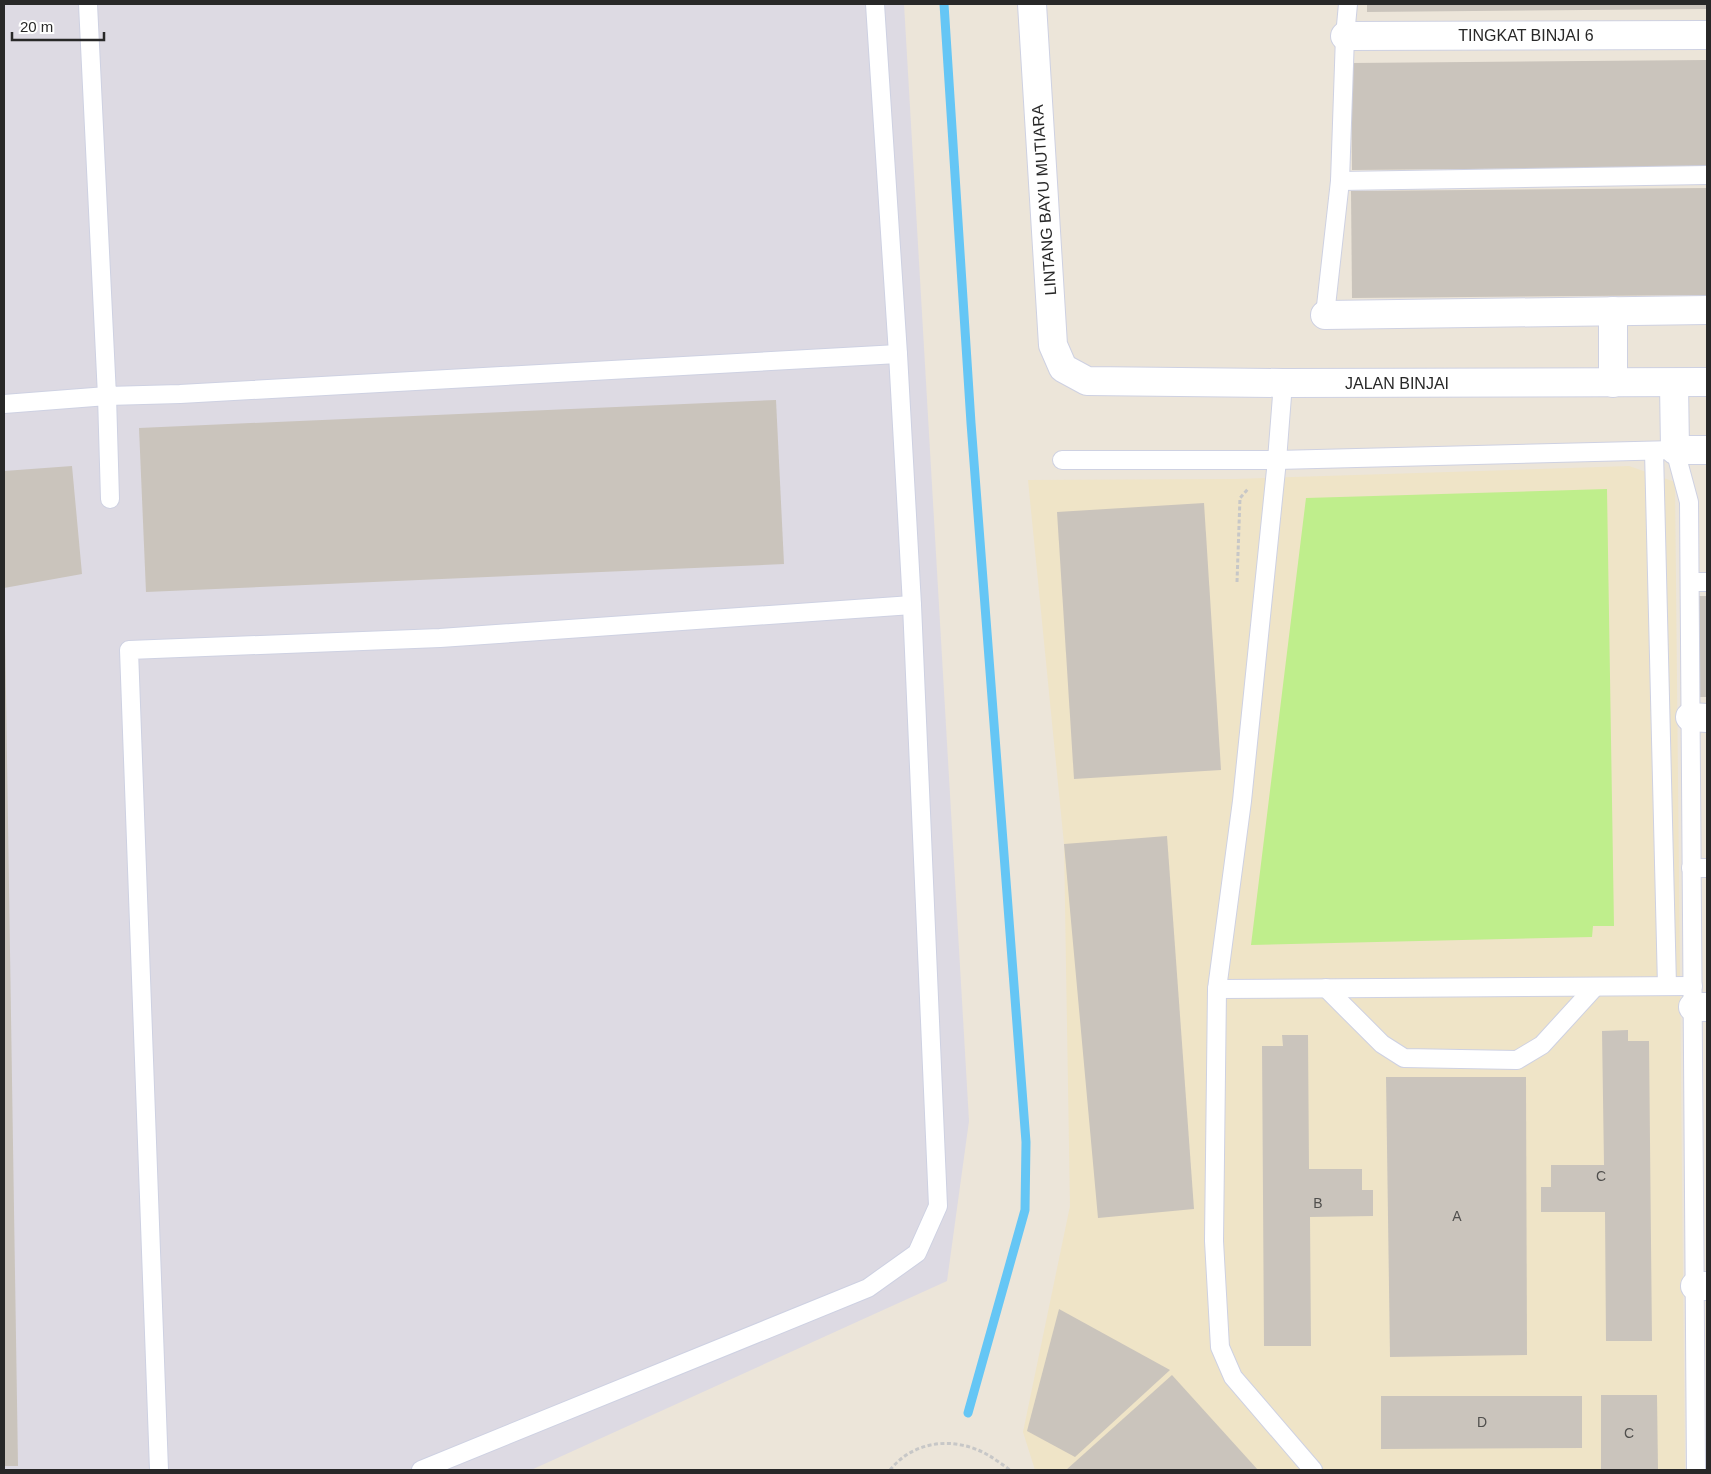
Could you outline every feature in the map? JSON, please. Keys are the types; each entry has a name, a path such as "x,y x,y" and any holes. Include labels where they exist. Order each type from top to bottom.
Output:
{"street":[{"name":"LINTANG BAYU MUTIARA","path":"1032,4 1053,345 1064,368 1087,380"},
{"name":"TINGKAT BINJAI 6","path":"1345,36 1707,35"},
{"path":"1325,315 1707,310"},
{"path":"1612,312 1613,384"},
{"name":"JALAN BINJAI","path":"1087,380 1283,383 1613,384 1707,382"},
{"path":"1674,382 1664,450 1707,450"}],"lane":[{"path":"88,4 107,396 110,500"},
{"path":"421,1470 868,1288 917,1253 938,1206 912,605 875,4"},
{"path":"1325,315 1340,181 1345,36 1348,4"},
{"path":"1340,181 1707,175"},
{"path":"4,404 107,396 190,394 898,354"},
{"path":"1283,383 1277,460 1242,801 1217,989 1214,1241 1220,1346 1233,1377 1313,1470"},
{"path":"1062,460 1277,460 1664,450"},
{"path":"1664,450 1689,502 1698,582 1698,1000 1702,1427 1696,1470"},
{"path":"1664,450 1667,986"},
{"path":"159,1470 129,650 440,638 912,605"},
{"path":"1217,989 1667,986 1698,1000"},
{"path":"1326,988 1382,1044 1404,1058 1517,1060 1542,1045 1595,987"}],"path":[{"path":"890,1470 897,1461 913,1450 934,1444 955,1443 986,1454 1010,1470"}],"shaded area":[{"path":"4,4 904,4 969,1121 947,1281 531,1470 4,1470"},
{"path":"1629,466 1675,482 1685,1470 1035,1470 1023,1432 1070,1206 1064,844 1028,480 1235,479"}],"green space":[{"path":"1607,489 1614,926 1593,926 1592,937 1251,945 1306,498"}],"building":[{"path":"1367,4 1707,4 1707,9 1367,12"},
{"path":"1707,60 1707,167 1352,170 1351,63"},
{"path":"1707,188 1707,295 1352,298 1351,191"},
{"path":"776,400 784,564 146,592 139,428"},
{"path":"72,466 82,574 4,588 4,471"},
{"path":"1204,503 1221,770 1074,779 1057,512"},
{"path":"1699,596 1707,596 1707,697 1700,697"},
{"path":"5,629 18,1466 4,1466"},
{"path":"1167,836 1194,1209 1098,1218 1064,844"},
{"path":"1628,1030 1628,1041 1649,1041 1652,1341 1606,1341 1605,1212 1541,1212 1541,1187 1551,1187 1551,1165 1604,1165 1602,1031"},
{"path":"1282,1035 1308,1035 1309,1169 1362,1169 1362,1190 1373,1190 1373,1216 1310,1217 1311,1346 1264,1346 1262,1046 1283,1046"},
{"path":"1386,1077 1526,1077 1527,1355 1390,1357"},
{"path":"1059,1309 1170,1370 1075,1457 1027,1431"},
{"path":"1172,1375 1258,1470 1066,1470"},
{"path":"1601,1395 1657,1395 1658,1470 1601,1470"},
{"path":"1381,1396 1582,1396 1582,1448 1381,1449"}],"waterway":[{"path":"944,4 971,423 1026,1142 1025,1210 968,1413"}]}
